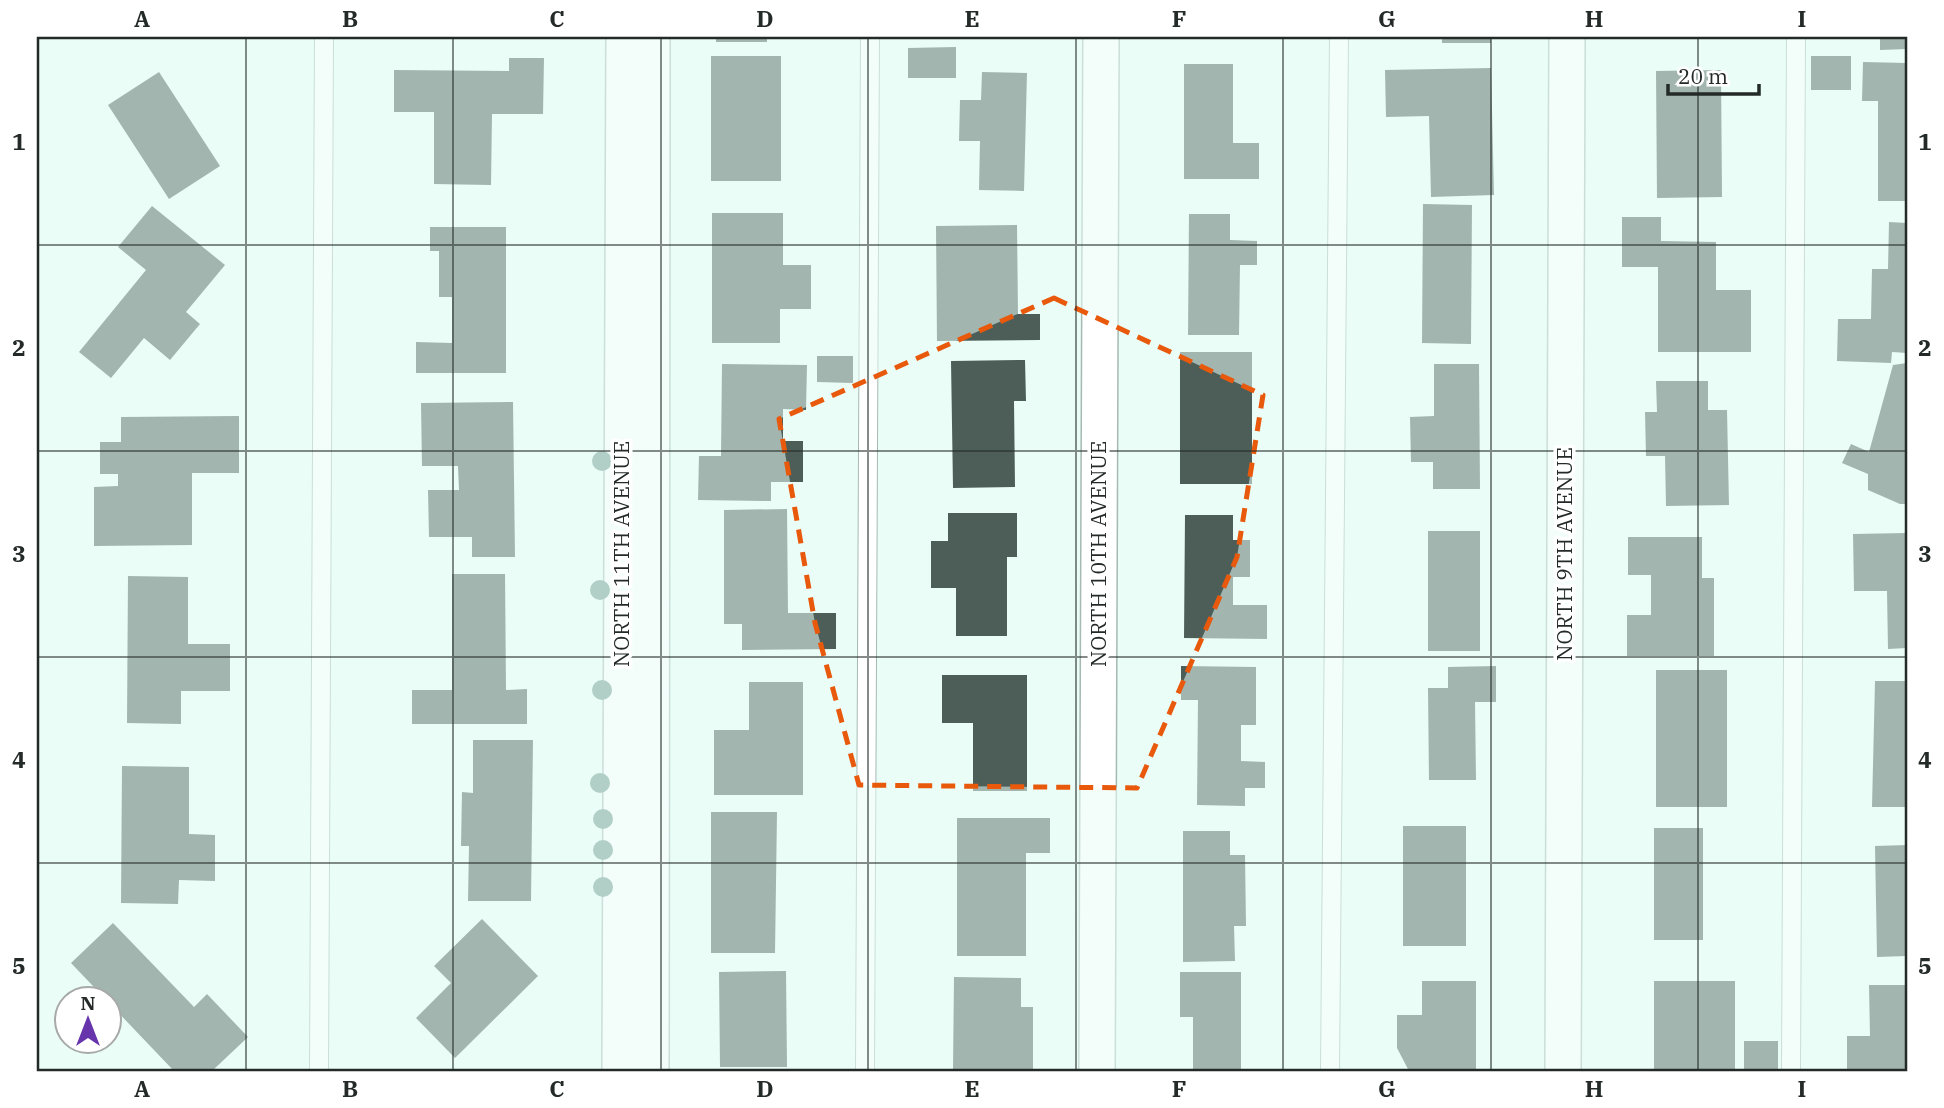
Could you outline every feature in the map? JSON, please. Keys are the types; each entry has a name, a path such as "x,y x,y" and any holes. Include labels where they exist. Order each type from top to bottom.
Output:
{"street":[{"name":"NORTH 11TH AVENUE","path":"620,1071 624,37"},
{"name":"NORTH 11TH AVENUE","path":"651,1071 652,37"},
{"name":"NORTH 10TH AVENUE","path":"1097,1071 1101,37"},
{"name":"NORTH 9TH AVENUE","path":"1563,1071 1567,37"}],"lane":[{"path":"318,1071 324,37"},
{"path":"865,1071 870,37"},
{"path":"1330,1071 1339,37"},
{"path":"1791,1071 1796,37"}],"highlighted area":[{"path":"1054,298 1263,395 1237,557 1137,788 859,785 815,623 779,419"}],"building":[{"path":"716,37 767,37 767,42 716,42"},
{"path":"1442,37 1491,37 1491,43 1442,43"},
{"path":"1880,37 1907,37 1907,49 1880,50"},
{"path":"956,47 956,78 908,78 908,48"},
{"path":"711,56 781,56 781,181 711,181"},
{"path":"1811,56 1851,56 1851,90 1811,90"},
{"path":"509,58 544,58 543,114 492,114 491,185 434,184 434,112 394,112 394,70 509,71"},
{"path":"1863,62 1907,63 1907,201 1878,201 1878,101 1862,101"},
{"path":"1184,64 1233,64 1233,143 1259,143 1259,179 1184,179"},
{"path":"1491,68 1494,195 1431,197 1429,116 1386,117 1385,70"},
{"path":"1721,70 1722,197 1657,198 1656,71"},
{"path":"159,72 220,166 169,199 108,105"},
{"path":"982,72 1027,73 1024,191 979,190 980,141 959,141 960,100 981,100"},
{"path":"1423,204 1472,205 1471,344 1422,343"},
{"path":"152,206 225,265 186,312 200,324 170,360 144,338 111,378 79,352 146,270 118,247"},
{"path":"712,213 783,213 783,265 811,265 811,309 780,309 780,343 712,343"},
{"path":"1189,214 1230,214 1230,240 1257,241 1257,265 1240,265 1239,335 1188,335"},
{"path":"1622,217 1661,217 1661,241 1716,242 1716,290 1751,290 1751,352 1658,352 1658,267 1622,267"},
{"path":"1889,222 1907,223 1907,353 1892,352 1891,363 1837,361 1838,319 1871,319 1872,269 1888,269"},
{"path":"1017,225 1018,314 1040,314 1040,340 937,341 936,226"},
{"path":"430,227 506,227 506,373 416,373 416,342 452,343 452,297 439,297 439,251 430,251"},
{"path":"1180,352 1252,352 1252,484 1180,484"},
{"path":"817,356 853,356 853,383 817,382"},
{"path":"1025,360 1026,401 1014,401 1015,487 953,488 951,361"},
{"path":"1907,363 1907,504 1900,504 1868,490 1868,474 1842,463 1851,444 1869,452 1893,365"},
{"path":"722,364 807,365 806,410 783,409 783,441 803,441 803,482 771,482 771,501 698,500 699,456 721,456"},
{"path":"1434,364 1479,364 1480,489 1433,489 1433,462 1411,462 1410,417 1434,416"},
{"path":"1656,381 1708,381 1708,410 1727,410 1729,505 1666,506 1665,456 1646,456 1645,412 1657,412"},
{"path":"513,402 515,557 472,557 472,537 429,537 428,490 459,490 458,466 422,466 421,403"},
{"path":"239,416 239,473 192,473 192,545 94,546 94,487 118,486 118,474 100,474 100,442 121,442 121,417"},
{"path":"787,509 788,613 836,613 836,649 742,650 742,624 724,624 724,510"},
{"path":"948,513 1017,513 1017,557 1007,557 1007,636 956,636 956,588 931,588 931,541 948,541"},
{"path":"1185,515 1233,515 1233,540 1250,540 1250,577 1233,577 1233,605 1267,605 1267,639 1184,638"},
{"path":"1428,531 1480,531 1480,651 1428,651"},
{"path":"1907,533 1907,648 1888,649 1887,591 1854,591 1853,534"},
{"path":"1628,537 1702,537 1702,578 1714,578 1714,656 1627,656 1627,615 1651,615 1651,575 1628,575"},
{"path":"452,574 505,574 506,690 527,689 527,724 412,724 412,690 452,690"},
{"path":"128,576 188,577 188,644 230,644 230,691 181,691 181,724 127,723"},
{"path":"1181,666 1256,667 1256,725 1241,725 1241,761 1265,762 1265,788 1245,788 1245,806 1197,805 1198,700 1181,700"},
{"path":"1496,666 1496,702 1475,702 1476,780 1429,780 1428,688 1448,688 1448,667"},
{"path":"1656,670 1727,670 1727,807 1656,807"},
{"path":"942,675 1027,675 1027,791 973,791 973,723 942,723"},
{"path":"1875,681 1907,681 1907,807 1872,807"},
{"path":"749,682 803,682 803,795 714,795 714,730 749,730"},
{"path":"473,740 533,740 531,901 468,901 469,846 461,846 462,792 473,793"},
{"path":"122,766 189,767 189,834 215,835 215,881 179,880 178,904 121,903"},
{"path":"711,812 777,812 775,953 711,953"},
{"path":"957,818 1050,818 1050,853 1026,853 1026,956 957,956"},
{"path":"1403,826 1466,826 1466,946 1403,946"},
{"path":"1654,828 1703,828 1703,940 1654,940"},
{"path":"1183,831 1230,831 1230,855 1245,855 1246,926 1234,926 1235,961 1183,962"},
{"path":"1907,845 1907,956 1877,957 1875,846"},
{"path":"482,919 538,976 455,1058 416,1018 451,983 434,966"},
{"path":"113,923 194,1007 207,994 248,1037 212,1071 174,1071 122,1016 122,986 93,986 71,963"},
{"path":"786,971 787,1067 720,1067 719,972"},
{"path":"1180,972 1241,972 1241,1071 1193,1071 1193,1017 1180,1017"},
{"path":"954,977 1021,978 1021,1007 1033,1007 1033,1070 953,1069"},
{"path":"1422,981 1476,981 1476,1071 1409,1071 1397,1048 1397,1015 1422,1015"},
{"path":"1654,981 1735,981 1735,1071 1654,1071"},
{"path":"1869,985 1907,985 1906,1071 1847,1071 1847,1036 1870,1036"},
{"path":"1744,1041 1778,1041 1778,1071 1744,1071"}]}
